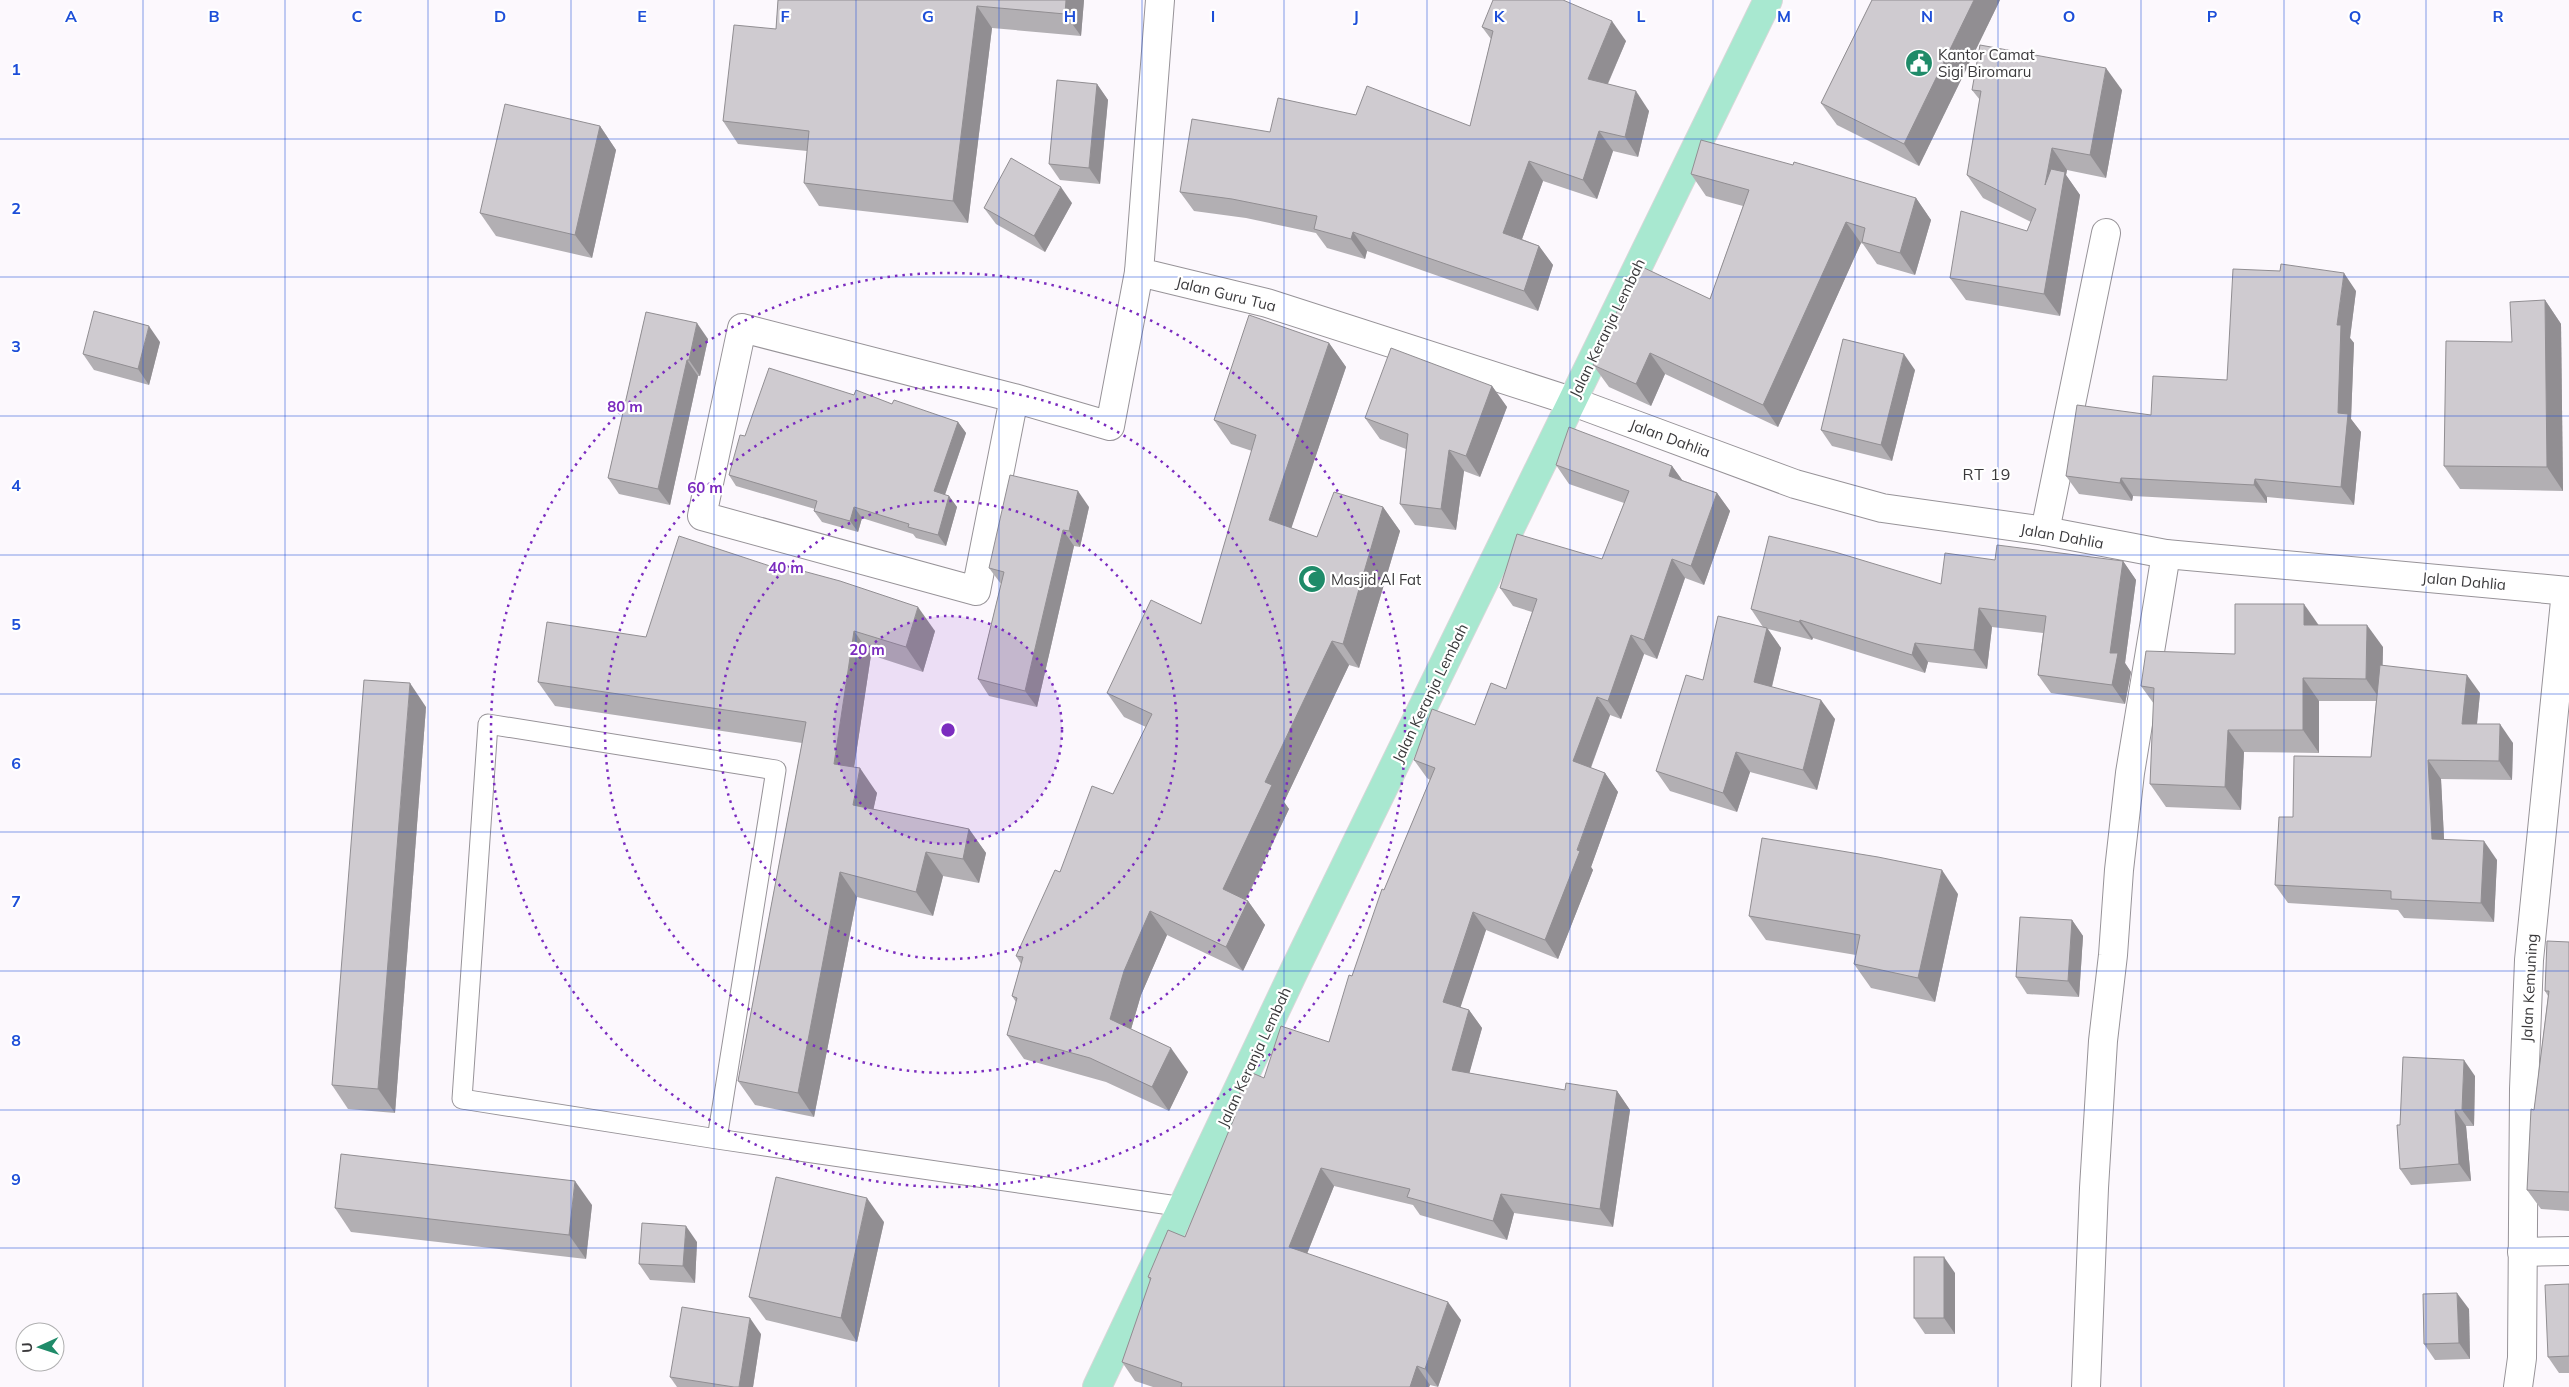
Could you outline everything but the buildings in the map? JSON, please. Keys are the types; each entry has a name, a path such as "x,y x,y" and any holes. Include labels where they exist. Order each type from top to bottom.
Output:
{"main road":[{"name":"Jalan Keranja Lembah","path":"1097,1387 1300,961 1571,401 1768,0"}],"street":[{"path":"1014,398 976,591 702,516 742,328 1014,398 1110,426 1139,272 1160,0"},
{"path":"2046,531 2106,233"},
{"name":"Jalan Guru Tua","path":"1139,272 1267,303 1571,401"},
{"name":"Jalan Dahlia","path":"1571,401 1805,487 1882,508 2046,531 2166,554 2567,591"},
{"path":"2086,1387 2102,1041 2113,955 2119,870 2130,773 2166,554"},
{"name":"Jalan Kemuning","path":"2518,1387 2522,1358 2524,1089 2529,960 2567,591"},
{"path":"2522,1252 2569,1251"}],"lane":[{"path":"717,1139 776,770 488,724 462,1098 717,1139 1184,1207"}],"place":[{"name":"Kantor Camat Sigi Biromaru","path":"1919,63"},
{"name":"Masjid Al Fat","path":"1312,579"}],"district":[{"name":"RT 19","path":"1987,474"}]}
